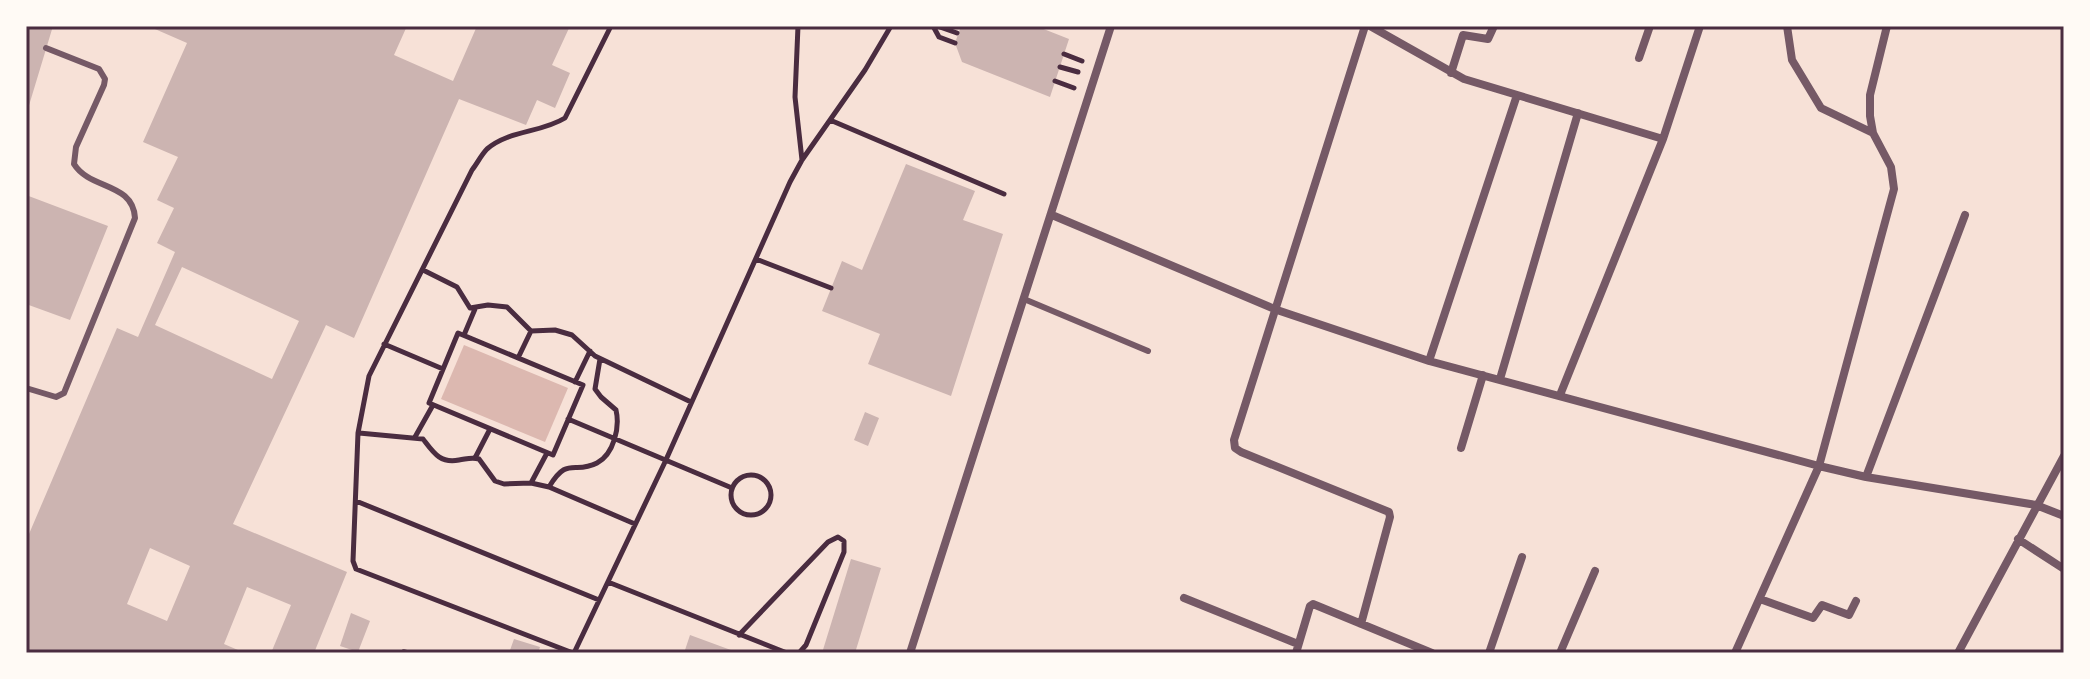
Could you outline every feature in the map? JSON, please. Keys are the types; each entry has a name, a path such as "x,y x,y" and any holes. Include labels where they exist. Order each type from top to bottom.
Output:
{"street":[{"path":"910,653 1111,26"},
{"path":"1361,624 1389,512 1235,448 1234,440 1367,26 1464,79 1663,139"},
{"path":"1451,73 1463,35 1488,39 1494,26"},
{"path":"1639,58 1650,26"},
{"path":"1560,395 1663,139 1700,26"},
{"path":"1787,26 1792,60 1821,108 1873,133"},
{"path":"1735,653 1819,466 1894,189 1891,167 1873,133 1870,95 1887,26"},
{"path":"1429,361 1517,95"},
{"path":"1500,379 1578,113"},
{"path":"1052,215 1277,310 1429,361 1819,466 1866,477 2036,505 2064,516"},
{"path":"1866,477 1965,215"},
{"path":"1461,448 1483,375"},
{"path":"1958,653 2064,456"},
{"path":"2018,539 2064,569"},
{"path":"1489,653 1522,557"},
{"path":"1560,653 1595,571"},
{"path":"1184,598 1297,649 1311,605 1432,653"},
{"path":"1760,599 1813,618 1822,605 1849,615 1856,601"}],"lane":[{"path":"26,388 56,397 64,393 135,218 135,209 126,195 84,176 74,164 76,147 104,85 103,74 99,69 46,48"},
{"path":"1024,299 1148,351"}],"path":[{"path":"611,26 565,118 551,127 505,138 486,150 472,170 369,376 358,433 353,561 356,569 573,653 665,462 802,160 891,26"},
{"path":"798,26 795,97 802,160"},
{"path":"935,26 957,33"},
{"path":"935,26 939,37 955,43"},
{"path":"830,120 1004,194"},
{"path":"756,259 831,288"},
{"path":"423,270 457,287 466,305 475,309 488,305 507,307 531,331 562,331 572,335 600,359 691,402"},
{"path":"464,335 475,309"},
{"path":"518,358 531,331"},
{"path":"458,333 464,335 583,385 553,455 429,403 458,333"},
{"path":"384,344 443,369"},
{"path":"575,382 590,351"},
{"path":"549,487 555,477 568,467 597,463 615,440 618,424 616,410 595,389 600,359"},
{"path":"415,437 433,405"},
{"path":"568,419 732,488"},
{"path":"475,458 490,429"},
{"path":"358,433 423,439 437,457 446,460 475,458"},
{"path":"531,483 547,453"},
{"path":"475,458 495,481 549,487 635,524"},
{"path":"758,475 771,490 771,501 765,510 756,515 745,514 736,509 731,499 732,488 737,479 758,475"},
{"path":"356,501 599,600"},
{"path":"739,635 828,542 838,537 844,541 844,552 806,645 799,653"},
{"path":"608,582 787,653"}],"shaded area":[{"path":"464,345 568,388 545,442 441,399"}],"building":[{"path":"26,26 53,26 27,112 26,112"},
{"path":"148,26 407,26 394,55 453,81 477,26 570,26 552,65 570,73 555,108 537,100 526,125 459,99 354,338 326,325 233,524 347,572 314,653 271,653 291,605 247,587 224,644 245,653 26,653 26,541 117,328 138,337 175,252 157,243 174,208 157,200 178,157 143,142 187,43","holes":["182,267 299,321 272,379 155,325","150,548 190,566 167,621 127,604"]},
{"path":"961,26 1036,26 1069,39 1050,97 962,62 955,43"},
{"path":"906,164 975,191 963,220 1003,234 951,396 868,364 880,334 822,311 842,261 862,270"},
{"path":"26,195 108,226 70,320 26,304"},
{"path":"865,412 879,418 868,446 854,440"},
{"path":"851,559 881,568 855,653 822,653"},
{"path":"351,613 370,621 358,652 340,646"},
{"path":"690,635 739,653 684,653"},
{"path":"514,639 540,647 538,653 509,653"}]}
